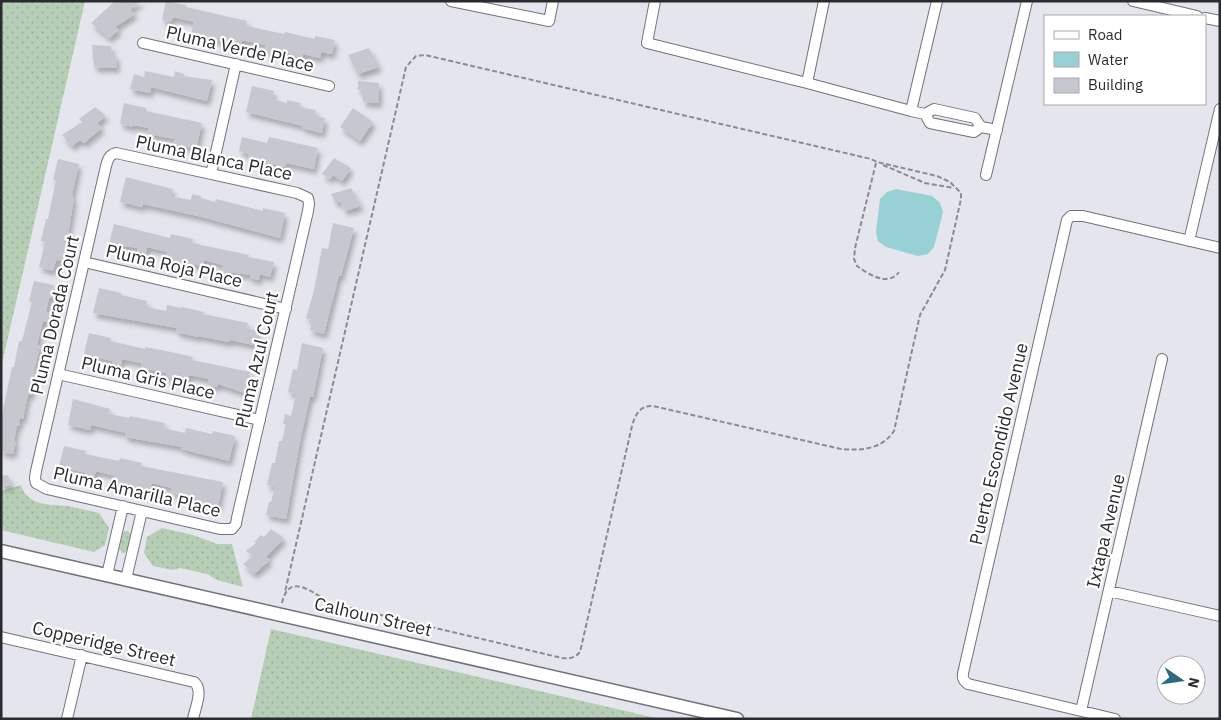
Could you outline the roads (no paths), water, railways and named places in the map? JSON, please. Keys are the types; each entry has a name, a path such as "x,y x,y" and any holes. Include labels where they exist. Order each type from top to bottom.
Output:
{"street":[{"path":"451,1 549,21 553,1"},
{"path":"656,1 648,42 911,111 924,114 934,109 975,118 981,126 997,130"},
{"path":"807,83 824,1"},
{"path":"911,111 937,1"},
{"path":"986,176 1027,1"},
{"path":"1133,1 1193,15"},
{"path":"1206,18 1220,22"},
{"name":"Pluma Verde Place","path":"143,43 329,86"},
{"path":"211,174 236,64"},
{"path":"1220,109 1189,241 1220,248"},
{"path":"949,127 953,113"},
{"path":"924,114 930,123 974,132 981,126"},
{"name":"Pluma Blanca Place","path":"111,154 124,154 297,193 308,198"},
{"name":"Pluma Dorada Court","path":"36,483 36,471 58,374 106,166 111,154"},
{"name":"Pluma Azul Court","path":"232,529 238,518 286,309 310,204 308,198"},
{"name":"Puerto Escondido Avenue","path":"1081,711 975,686 964,681 962,676 968,649 1066,227 1071,216 1083,216 1189,241"},
{"name":"Pluma Roja Place","path":"84,262 286,309"},
{"name":"Ixtapa Avenue","path":"1081,711 1162,359"},
{"name":"Pluma Gris Place","path":"58,374 260,420"},
{"name":"Pluma Amarilla Place","path":"36,483 47,489 220,529 232,529"},
{"path":"107,575 123,506"},
{"path":"126,579 142,511"},
{"name":"Calhoun Street","path":"1,551 737,719"},
{"path":"1108,591 1220,616"},
{"name":"Copperidge Street","path":"1,637 187,680 198,685 199,690 193,719"},
{"path":"68,719 82,655"},
{"path":"1081,711 1115,719"}],"water":[{"path":"896,189 932,196 940,203 943,212 934,247 928,254 918,256 886,247 878,241 876,232 880,199 887,192"}]}
